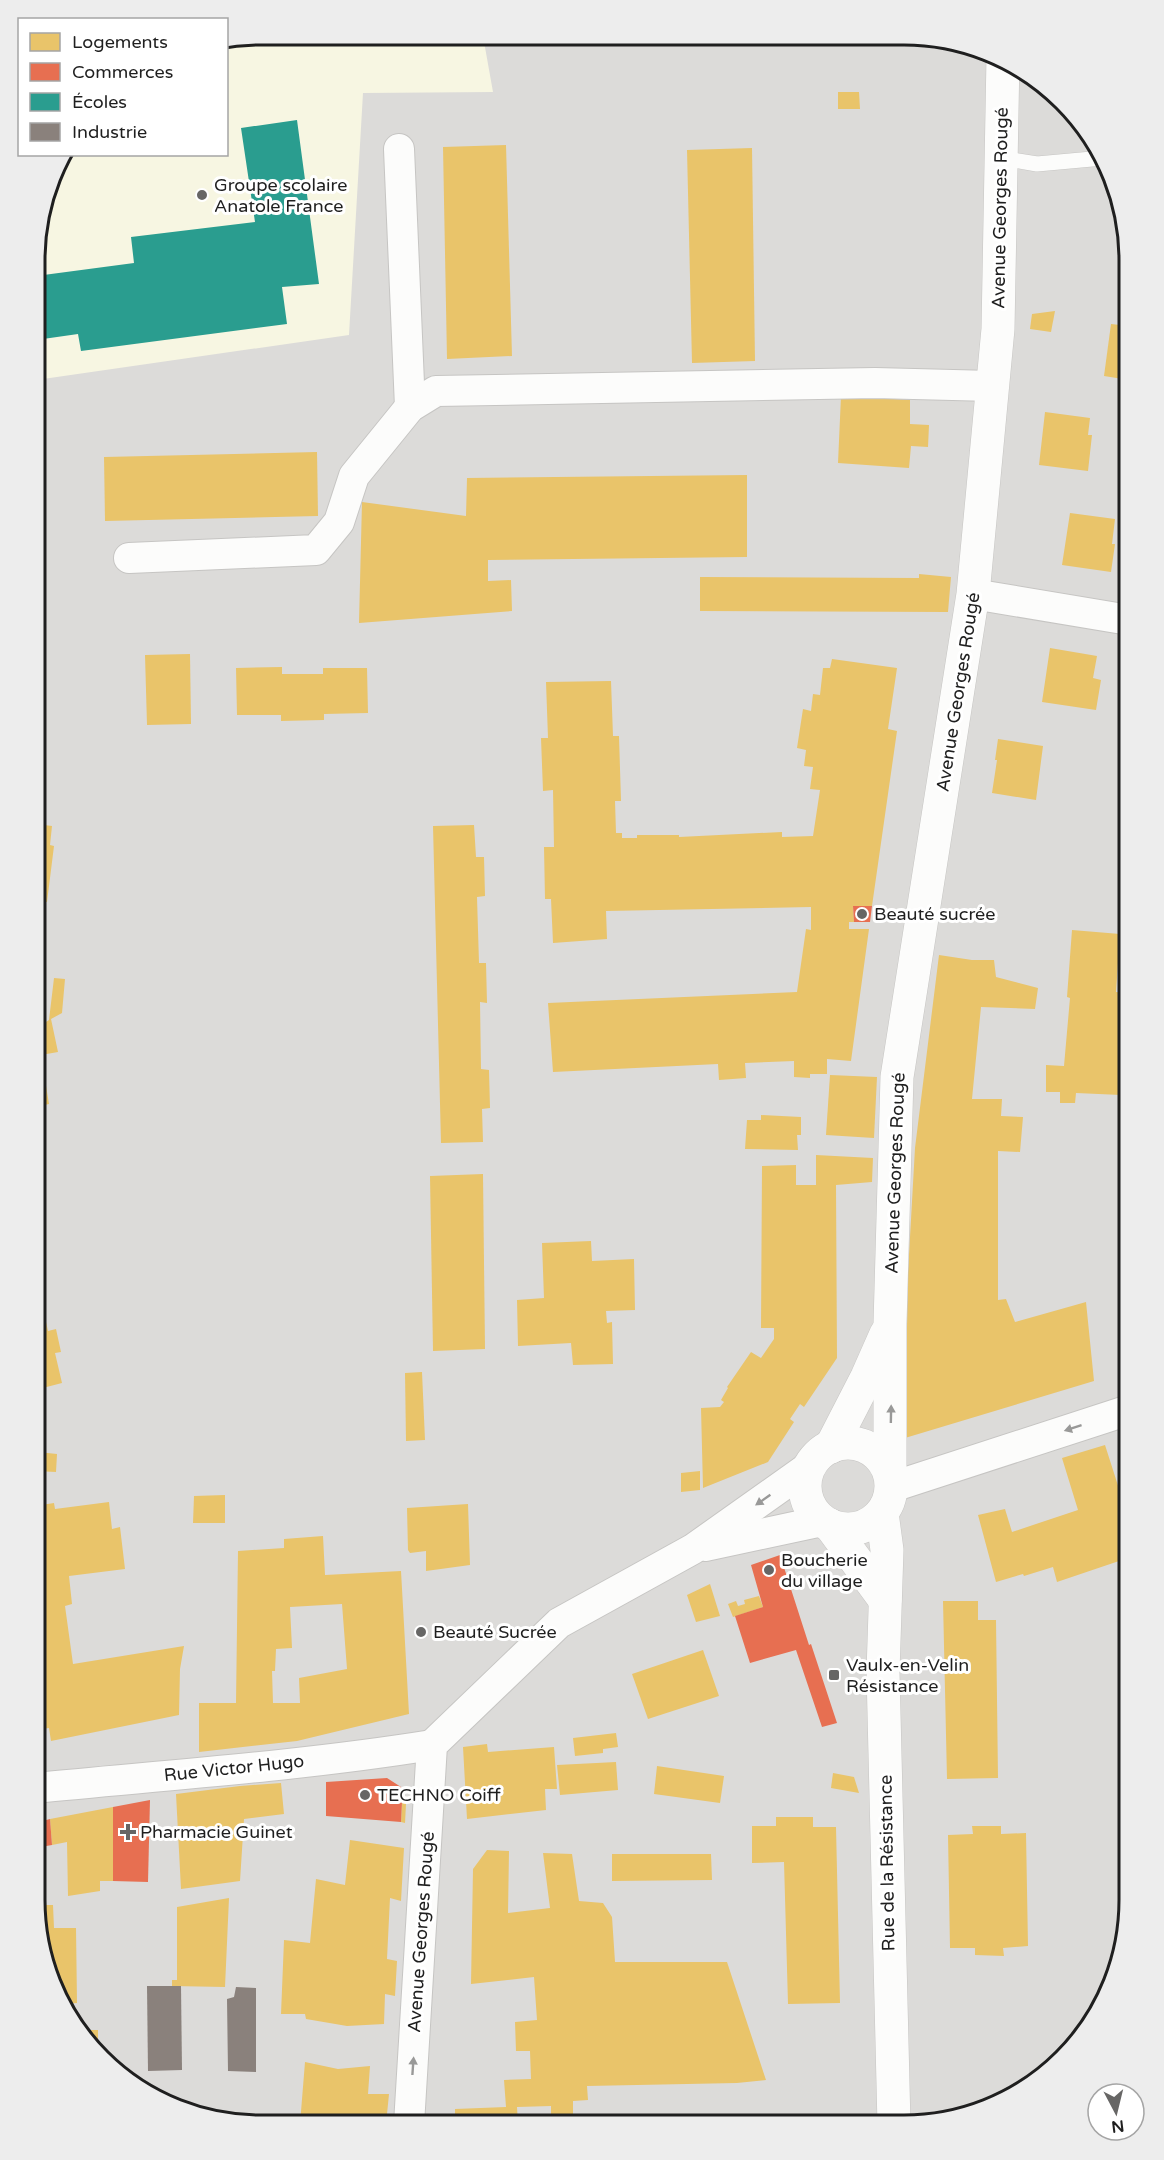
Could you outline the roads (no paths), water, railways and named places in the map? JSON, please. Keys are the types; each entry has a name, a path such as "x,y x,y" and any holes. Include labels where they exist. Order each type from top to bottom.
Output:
{"street":[{"name":"Avenue Georges Rougé","path":"888,1491 897,1077 973,594 998,329 1003,69"},
{"path":"399,149 410,407"},
{"path":"129,558 316,550 339,522 354,476 410,407 436,391 874,383 992,386"},
{"path":"973,594 1119,618"},
{"name":"Avenue Georges Rougé","path":"410,2115 432,1745 559,1623 693,1549 821,1456 867,1377 890,1324"},
{"path":"888,1491 1119,1413"},
{"path":"826,1523 844,1530 872,1523 888,1491 883,1460 866,1447 845,1443 821,1456 806,1479 806,1493 810,1506 826,1523 885,1600"},
{"name":"Rue de la Résistance","path":"888,1491 883,1672 894,2115"},
{"name":"Avenue Georges Rougé","path":"693,1549 826,1523"},
{"name":"Rue Victor Hugo","path":"45,1787 390,1752 432,1745"}],"lane":[{"path":"1001,158 1037,164 1094,159"}],"place":[{"name":"Groupe scolaire Anatole France","path":"202,195"},
{"name":"Beauté sucrée","path":"862,914"},
{"name":"Boucherie du village","path":"769,1570"},
{"name":"Beauté Sucrée","path":"421,1632"},
{"name":"Vaulx-en-Velin Résistance","path":"834,1675"},
{"name":"TECHNO Coiff","path":"365,1795"},
{"name":"Pharmacie Guinet","path":"128,1832"}]}
